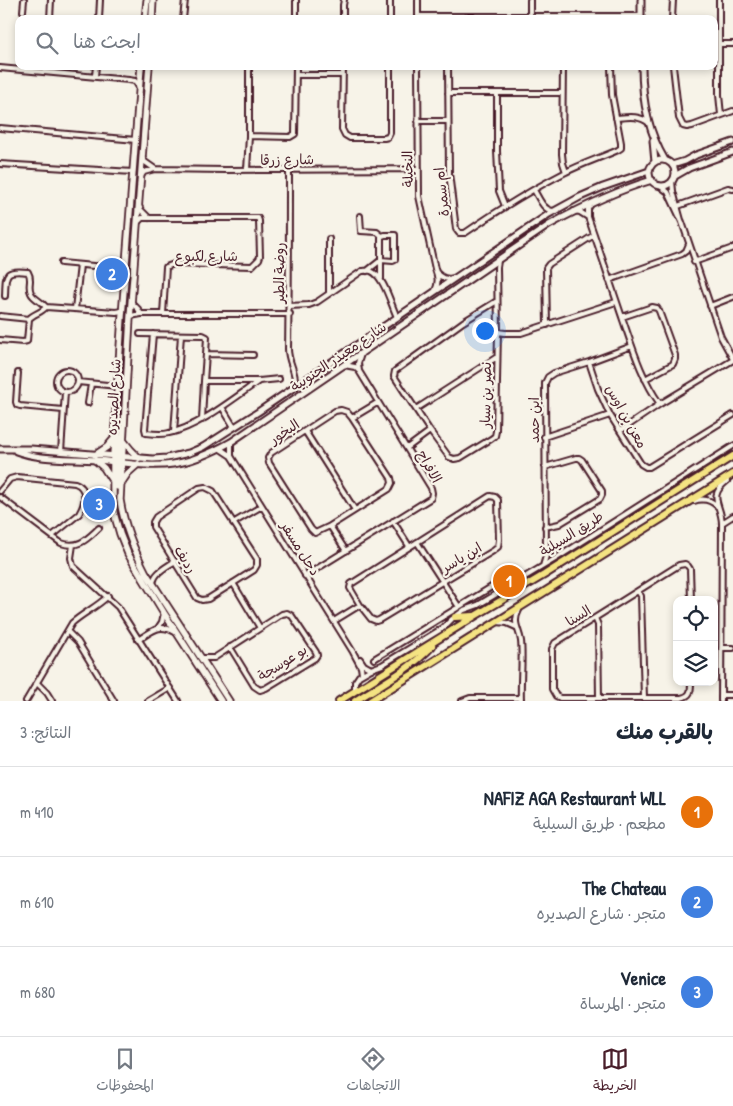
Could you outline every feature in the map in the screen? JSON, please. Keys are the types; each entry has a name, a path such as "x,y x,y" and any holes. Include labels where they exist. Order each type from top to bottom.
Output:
{"main road":[{"path":"145,15 147,0"},
{"path":"152,15 153,0"},
{"name":"شارع الصديره","path":"141,70 126,269 120,313 114,438 118,459 121,507 138,557 146,573 201,658 211,663 229,701"},
{"name":"شارع الصديره","path":"149,70 131,302 123,440 113,484 114,513 128,554 221,701"},
{"path":"116,414 118,423 117,485 120,494"},
{"path":"113,484 107,471 95,457 114,438"},
{"path":"120,486 139,461 123,440"},
{"name":"طريق السيلية","path":"339,701 733,456"},
{"path":"370,701 733,475"},
{"path":"455,617 475,616"},
{"path":"355,701 406,668 423,655 438,639"}],"street":[{"path":"23,11 24,0"},
{"path":"50,15 51,0"},
{"path":"99,15 100,0"},
{"path":"183,15 184,0"},
{"path":"296,0 296,15"},
{"path":"343,15 344,0"},
{"path":"390,0 390,15"},
{"path":"418,0 418,15"},
{"path":"530,0 530,15"},
{"path":"641,0 641,15"},
{"path":"672,15 673,0"},
{"path":"719,0 719,95 721,115"},
{"path":"720,44 733,44"},
{"path":"0,68 15,68"},
{"path":"52,70 129,80 134,81 140,87"},
{"path":"96,70 96,76"},
{"path":"247,170 249,70"},
{"path":"249,136 290,137 296,134 296,70"},
{"path":"343,70 342,129 345,136 350,138 384,138 390,133 390,70"},
{"name":"النخيلة","path":"418,70 419,196 438,280 435,291"},
{"name":"ام سمرة","path":"448,70 449,173 456,229 459,233 465,233 505,206 566,172 620,148 621,143 612,95 611,70"},
{"path":"563,70 562,154 566,172"},
{"path":"642,70 645,105 652,134 655,162"},
{"path":"673,70 679,118 683,126 692,126 733,111"},
{"path":"129,80 141,74"},
{"path":"296,75 343,75"},
{"path":"448,93 562,93"},
{"path":"497,93 499,191 505,206"},
{"path":"634,117 642,113 645,105"},
{"path":"616,118 634,117 649,123"},
{"path":"418,121 448,121"},
{"path":"0,128 136,140"},
{"path":"652,134 665,160"},
{"path":"672,164 685,161 696,155 733,142"},
{"path":"660,186 668,184 688,168 733,152"},
{"path":"142,157 145,162 155,169"},
{"path":"620,431 660,404 733,360 720,337 694,262 673,191 675,170 672,164 665,160 655,162 649,171 650,177 668,192 682,222"},
{"path":"0,164 133,172"},
{"name":"شارع زرقا","path":"140,176 144,172 155,169 418,169"},
{"name":"روضة الطير","path":"289,169 289,357 296,375 295,386"},
{"name":"شارع معيذر الجنوبية","path":"139,461 190,453 203,447 234,428 542,218 608,184 649,171"},
{"name":"شارع معيذر الجنوبية","path":"0,449 31,449 164,465 192,459 219,448 231,442 549,225 623,189 652,180"},
{"path":"678,206 728,188 733,189"},
{"path":"534,190 543,205 545,213 542,218"},
{"path":"592,203 588,210 588,217 616,302 648,386 660,404"},
{"path":"138,205 149,218"},
{"path":"543,205 549,210 555,211"},
{"path":"574,212 580,212 588,217"},
{"path":"360,216 361,231 377,232 382,236 395,235 395,260 381,260 367,271"},
{"name":"شارع لكبوع","path":"137,224 142,218 258,218 260,224 260,256 252,266 174,264 166,266 163,314"},
{"path":"547,325 546,268 548,264 594,234"},
{"path":"382,236 381,279 396,317"},
{"path":"328,239 330,293"},
{"path":"609,280 682,254 686,251 689,244"},
{"path":"694,262 733,248"},
{"name":"نصر بن سيار","path":"497,301 463,322 395,371 394,376 430,431 449,457 454,459 460,458 495,436 498,260"},
{"path":"61,263 126,269"},
{"path":"75,309 80,265"},
{"path":"435,269 442,278 456,277"},
{"path":"486,269 493,269 497,273"},
{"path":"289,306 309,305 316,302 362,271 371,271 381,279"},
{"path":"5,296 6,276 8,273 28,272 31,294 46,307 120,313"},
{"path":"710,306 733,297"},
{"path":"131,302 141,314"},
{"path":"498,332 521,332 616,302"},
{"path":"622,317 652,306 659,311 675,355 675,360 673,364 645,379"},
{"path":"0,340 23,342 27,340 30,319 46,307"},
{"path":"130,318 131,316 141,314 290,314"},
{"path":"0,316 30,319"},
{"path":"140,334 205,336 207,340 202,420"},
{"path":"153,334 145,432 148,434 167,434 202,420 259,381"},
{"path":"174,432 181,335"},
{"name":"ابن حمد","path":"543,566 546,552 545,382 554,373 632,346"},
{"path":"206,354 253,354"},
{"path":"359,371 358,362 361,354"},
{"path":"416,409 497,357"},
{"name":"معن بن اوس","path":"589,362 598,389 610,415 641,464 646,467 649,467 733,415"},
{"path":"344,365 359,371"},
{"path":"65,370 73,372 77,376 78,382 73,391 65,392 60,390 56,384 56,378 59,373 65,370"},
{"name":"الافراح","path":"305,576 430,498 432,493 431,488 359,371"},
{"path":"18,374 16,402 18,405 63,410"},
{"path":"296,375 301,377 309,376"},
{"path":"204,381 279,379"},
{"path":"78,382 117,386"},
{"path":"88,403 91,384"},
{"path":"61,452 65,392"},
{"path":"346,550 330,526 389,488 392,483 391,478 352,418 378,402"},
{"path":"222,407 234,428"},
{"name":"البخور","path":"330,526 315,533 310,529 269,463 268,458 271,453 334,411 341,410 347,412 352,418"},
{"path":"544,437 610,415"},
{"path":"304,431 354,510"},
{"path":"407,448 430,431"},
{"path":"231,442 231,456"},
{"name":"طريق السيلية","path":"362,674 382,665 430,636 466,609 478,605 555,559 733,446"},
{"name":"دحل مسفر","path":"219,448 231,456 353,652 361,666 362,674"},
{"name":"شارع معيذر الجنوبية","path":"13,450 36,456 95,457"},
{"path":"545,467 579,458 602,491 600,499 559,524 545,526"},
{"path":"721,701 722,514 716,499 716,493 733,475"},
{"path":"0,492 10,480 17,477 75,483 82,486 85,500 81,511 52,536"},
{"name":"رديف","path":"205,487 213,491 257,559 257,565 254,570 208,599 202,600 197,598 174,561 153,527 153,522 156,517 199,488 205,487"},
{"name":"ابن ياسر","path":"490,496 495,496 498,500 498,547 376,621 371,619 350,588 351,584 417,542 490,496"},
{"path":"0,497 61,543 67,545 79,544 99,528"},
{"path":"686,503 704,499 712,501 719,508"},
{"path":"233,523 262,506"},
{"path":"722,523 733,516"},
{"path":"393,521 409,546"},
{"path":"417,542 459,608"},
{"path":"73,545 71,558 73,566 118,607 178,701"},
{"path":"546,552 555,559"},
{"path":"153,584 154,577 158,572 174,561"},
{"name":"السنا","path":"691,596 690,569 685,564 679,565 555,643 552,648 552,689 556,696 560,698 623,700 686,697 691,691 691,686"},
{"path":"146,573 158,572"},
{"path":"374,659 516,572"},
{"path":"233,583 260,628"},
{"path":"493,586 501,591"},
{"path":"493,586 494,595"},
{"path":"638,591 641,596 644,698"},
{"path":"26,701 72,623 108,596"},
{"path":"334,621 360,605"},
{"path":"462,701 470,698 521,700 520,640 516,627 516,617 520,608"},
{"path":"138,640 158,628 162,622 164,612"},
{"name":"بو عوسجة","path":"211,663 230,647 288,612 316,652 316,657 260,690 254,686 230,647"},
{"path":"595,618 598,625 599,698"},
{"path":"497,622 507,623 516,627"},
{"path":"158,628 167,628 177,633"},
{"path":"422,630 430,636"},
{"path":"422,630 423,640"},
{"path":"68,632 78,642 114,701"},
{"path":"721,648 733,648"},
{"name":"دحل مسفر","path":"353,652 370,669"},
{"path":"201,658 211,663"},
{"path":"355,691 357,677 362,674"},
{"path":"37,684 43,688 52,701"},
{"path":"148,701 170,688"},
{"path":"721,695 733,695"}],"place":[{"name":"The Chateau","path":"112,274"},
{"name":"Venice","path":"99,504"},
{"name":"NAFIZ AGA Restaurant WLL","path":"509,581"}]}
